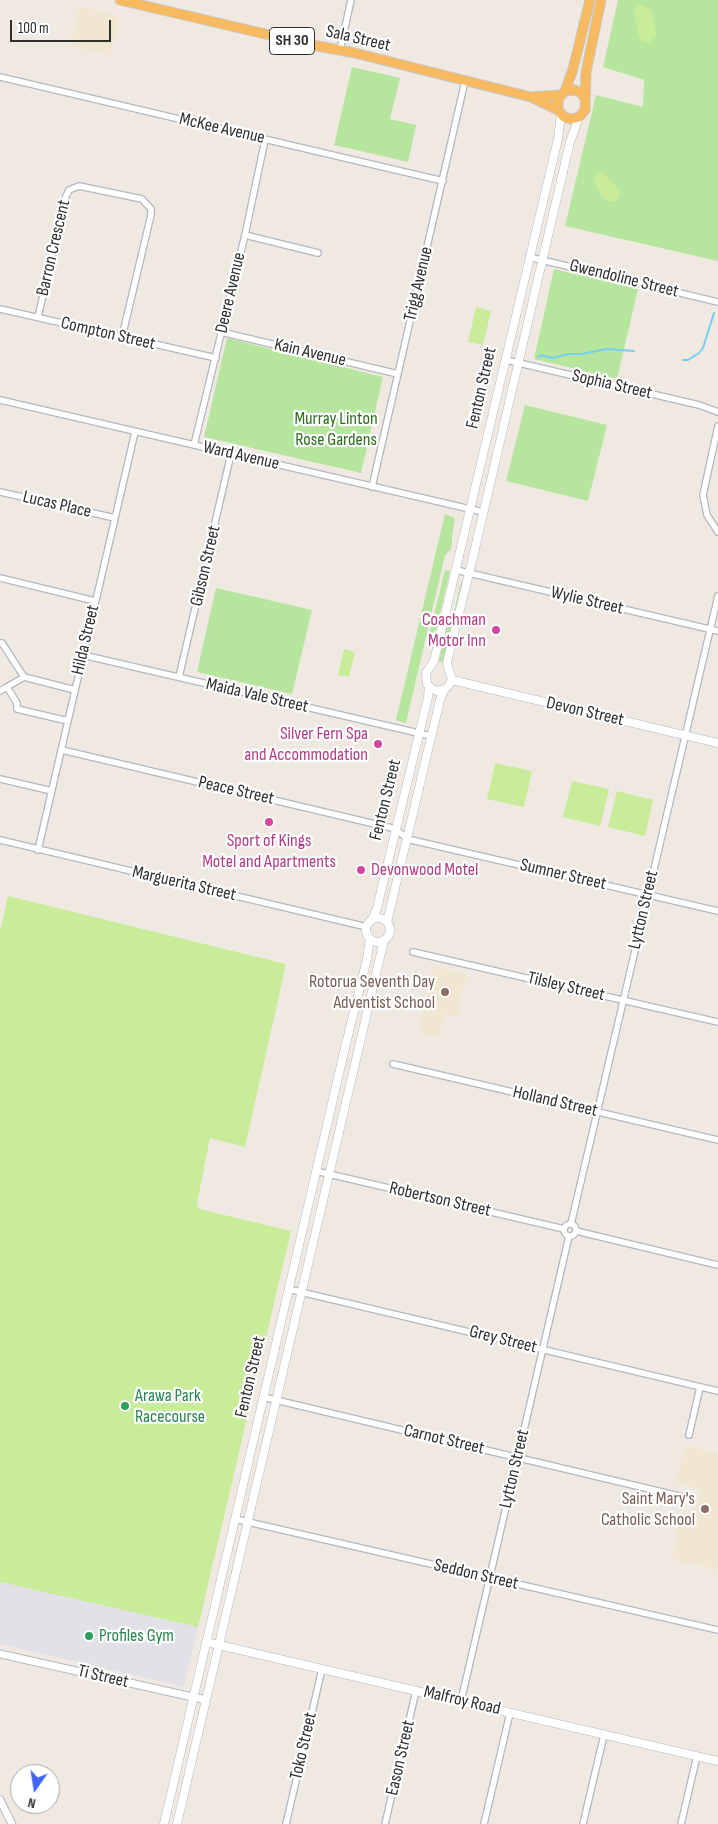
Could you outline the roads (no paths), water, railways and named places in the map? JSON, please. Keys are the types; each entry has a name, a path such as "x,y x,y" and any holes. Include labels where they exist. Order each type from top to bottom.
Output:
{"highway":[{"name":"Sala Street","path":"120,0 340,50 531,97 560,112"},
{"path":"560,112 557,102 573,69 590,0"},
{"path":"579,117 585,110 586,72 601,0"},
{"name":"SH 30","path":"562,93 571,90 578,91 585,98"},
{"name":"Sala Street","path":"531,97 562,93"},
{"name":"SH 30","path":"560,112 567,118 579,117"}],"main road":[{"name":"Fenton Street","path":"430,668 434,661 558,139 560,112"},
{"name":"Fenton Street","path":"450,670 447,664 448,654 570,142 579,117"},
{"path":"435,665 442,665 450,670 452,680 450,686 444,690 435,690 429,686 426,678 430,668 435,665"},
{"name":"Devon Street","path":"452,680 718,743"},
{"name":"Fenton Street","path":"369,923 377,908 428,697 429,686"},
{"name":"Fenton Street","path":"387,922 431,736 444,690"},
{"path":"380,918 387,922 390,929 389,934 384,940 376,941 370,938 367,933 369,923 380,918"},
{"name":"Fenton Street","path":"164,1824 369,950 370,938"},
{"name":"Fenton Street","path":"177,1824 384,940"},
{"path":"344,1052 357,1055"},
{"name":"Malfroy Road","path":"206,1642 718,1761"}],"street":[{"path":"340,50 351,0"},
{"name":"McKee Avenue","path":"0,77 443,181"},
{"name":"Trigg Avenue","path":"372,487 465,81"},
{"name":"Deere Avenue","path":"194,445 245,235 265,140"},
{"name":"Barron Crescent","path":"38,317 69,190 79,186 142,200 151,209 151,215 122,337"},
{"path":"245,235 318,253"},
{"name":"Gwendoline Street","path":"529,257 718,302"},
{"name":"Compton Street","path":"0,309 216,358"},
{"name":"Kain Avenue","path":"222,332 398,374"},
{"name":"Sophia Street","path":"506,360 699,405 718,412"},
{"name":"Ward Avenue","path":"0,400 483,512"},
{"path":"718,426 703,495 707,515 718,532"},
{"name":"Hilda Street","path":"38,850 135,432"},
{"name":"Gibson Street","path":"179,677 231,454"},
{"name":"Lucas Place","path":"0,492 115,518"},
{"name":"Wylie Street","path":"456,570 718,631"},
{"path":"0,578 95,601"},
{"name":"Lytton Street","path":"572,1224 718,596"},
{"path":"0,643 2,643 24,677 75,690"},
{"name":"Maida Vale Street","path":"83,655 431,736"},
{"path":"0,691 24,677"},
{"path":"7,687 17,703 17,709 68,721"},
{"name":"Peace Street","path":"62,750 396,828"},
{"path":"0,779 52,791"},
{"path":"396,828 407,839"},
{"name":"Sumner Street","path":"407,839 718,911"},
{"name":"Marguerita Street","path":"0,840 369,923"},
{"name":"Tilsley Street","path":"413,952 718,1022"},
{"name":"Holland Street","path":"393,1064 718,1140"},
{"name":"Robertson Street","path":"316,1171 564,1229"},
{"path":"572,1224 576,1228 576,1232 574,1235 569,1236 564,1233 564,1229 566,1225 572,1224"},
{"path":"576,1232 718,1265"},
{"name":"Lytton Street","path":"461,1702 569,1236"},
{"name":"Grey Street","path":"288,1290 718,1391"},
{"path":"689,1435 700,1387"},
{"name":"Carnot Street","path":"263,1398 683,1497"},
{"name":"Seddon Street","path":"235,1519 718,1630"},
{"name":"Ti Street","path":"0,1654 206,1700"},
{"name":"Toko Street","path":"286,1824 322,1669"},
{"name":"Eason Street","path":"385,1824 416,1691"},
{"path":"484,1824 510,1712"},
{"path":"583,1824 604,1734"},
{"path":"681,1824 697,1756"},
{"path":"0,1800 12,1824"}],"waterway":[{"path":"683,360 688,360 703,348 714,313"},
{"path":"538,357 541,355 552,358 607,349 634,351"}],"place":[{"name":"Coachman Motor Inn","path":"496,630"},
{"name":"Silver Fern Spa and Accommodation","path":"378,744"},
{"name":"Sport of Kings Motel and Apartments","path":"269,822"},
{"name":"Devonwood Motel","path":"361,870"},
{"name":"Rotorua Seventh Day Adventist School","path":"445,992"},
{"name":"Arawa Park Racecourse","path":"125,1406"},
{"name":"Saint Mary's Catholic School","path":"705,1509"},
{"name":"Profiles Gym","path":"89,1636"}],"park label":[{"name":"Murray Linton Rose Gardens","path":"336,429"}]}
